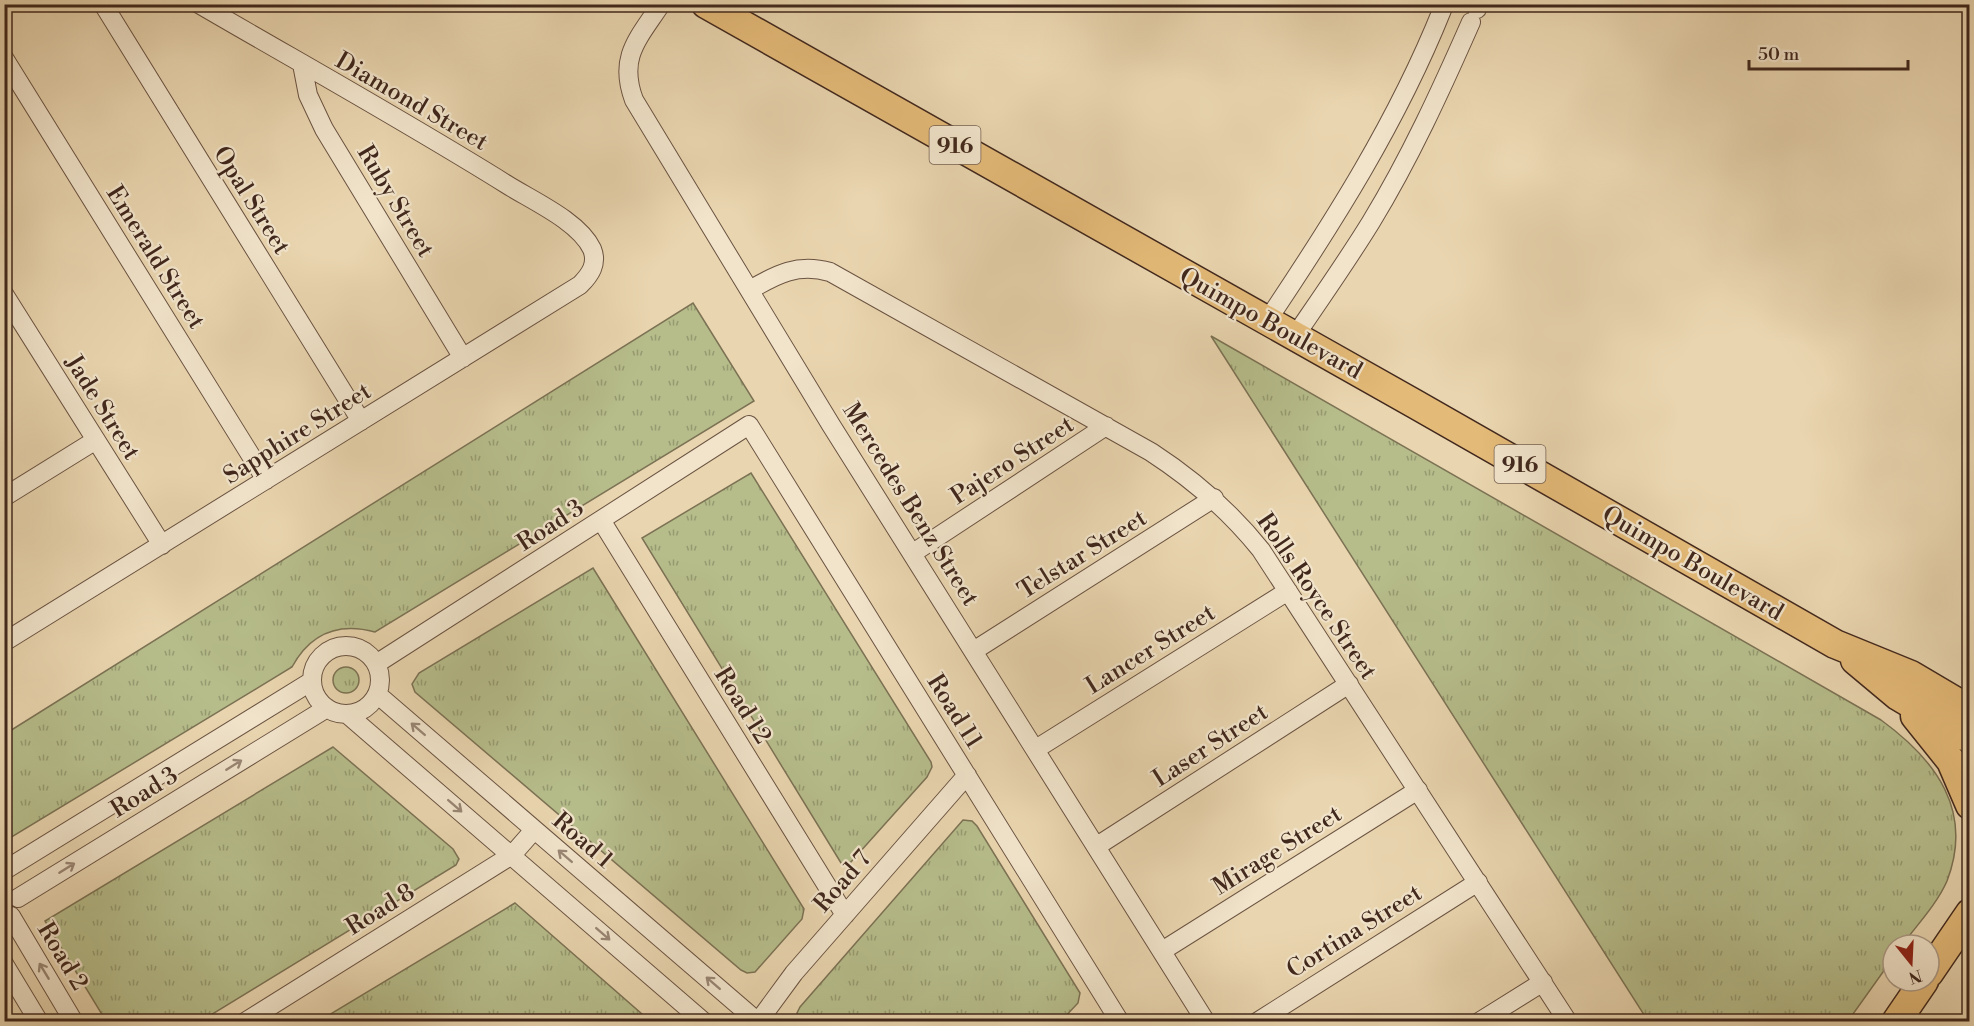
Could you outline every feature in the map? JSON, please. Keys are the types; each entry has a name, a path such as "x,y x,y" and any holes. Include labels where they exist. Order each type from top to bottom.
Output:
{"main road":[{"name":"Quimpo Boulevard","path":"706,4 1835,644 1904,686 1970,739"},
{"name":"Quimpo Boulevard","path":"1904,686 1970,710"},
{"path":"1904,686 1970,688"},
{"path":"1904,686 1951,761 1970,805"},
{"path":"1941,955 1970,913"},
{"path":"1896,1022 1916,993"}],"street":[{"name":"Opal Street","path":"102,4 361,421"},
{"name":"Diamond Street","path":"199,4 450,149 571,225 592,249"},
{"name":"Mercedes Benz Street","path":"661,4 628,60 629,87 634,100 1206,1022"},
{"path":"1267,321 1371,159 1401,103 1442,10"},
{"path":"1295,336 1371,222 1428,117 1475,12"},
{"path":"1429,41 1458,52"},
{"name":"Emerald Street","path":"4,58 266,480"},
{"name":"Ruby Street","path":"302,64 308,95 324,129 463,358"},
{"name":"Sapphire Street","path":"4,642 580,285 591,273 594,260 592,249"},
{"name":"Rolls Royce Street","path":"750,290 790,269 814,267 830,272 1106,426 1185,474 1214,498 1261,549 1569,1022"},
{"name":"Jade Street","path":"4,294 162,545"},
{"name":"Road 3","path":"376,664 749,425"},
{"name":"Road 11","path":"749,425 1120,1022"},
{"name":"Pajero Street","path":"913,553 1106,426"},
{"path":"4,497 96,440"},
{"name":"Telstar Street","path":"975,650 1214,498"},
{"name":"Road 12","path":"601,520 845,915"},
{"name":"Lancer Street","path":"1036,748 1288,591"},
{"path":"347,714 365,708 377,694 379,674 370,656 352,647 332,649 317,662 312,681 314,692 327,708 347,714 704,1022"},
{"name":"Road 3","path":"5,870 312,681"},
{"name":"Laser Street","path":"1097,846 1349,684"},
{"name":"Road 1","path":"377,694 758,1022"},
{"name":"Road 3","path":"18,898 327,708"},
{"name":"Road 7","path":"758,1022 780,989 967,775"},
{"name":"Mirage Street","path":"1162,951 1418,790"},
{"name":"Road 8","path":"245,1022 512,855 534,830"},
{"path":"5,870 12,878 18,898 8,919"},
{"name":"Cortina Street","path":"1257,1022 1478,882"},
{"name":"Road 2","path":"8,919 74,1022"},
{"path":"4,964 39,1022"},
{"path":"1479,1022 1543,982"}],"green space":[{"path":"693,303 754,401 375,632 349,629 326,633 307,646 292,667 5,841 5,734"},
{"path":"1211,336 1881,720 1918,752 1933,770 1945,789 1956,832 1954,856 1947,881 1938,898 1911,933 1881,933 1881,975 1848,1021 1648,1021"},
{"path":"751,473 931,762 932,767 927,777 850,863 841,863 642,538"},
{"path":"593,568 804,909 802,919 755,972 747,973 741,970 415,692 412,684 419,673"},
{"path":"346,667 355,671 359,680 355,689 346,693 337,689 333,680 337,671"},
{"path":"333,747 453,849 459,859 456,865 201,1021 106,1021 45,921"},
{"path":"963,820 972,821 977,826 1080,993 1078,1003 1061,1021 801,1021 797,1013 800,1007"},
{"path":"515,903 650,1021 319,1021"}]}
